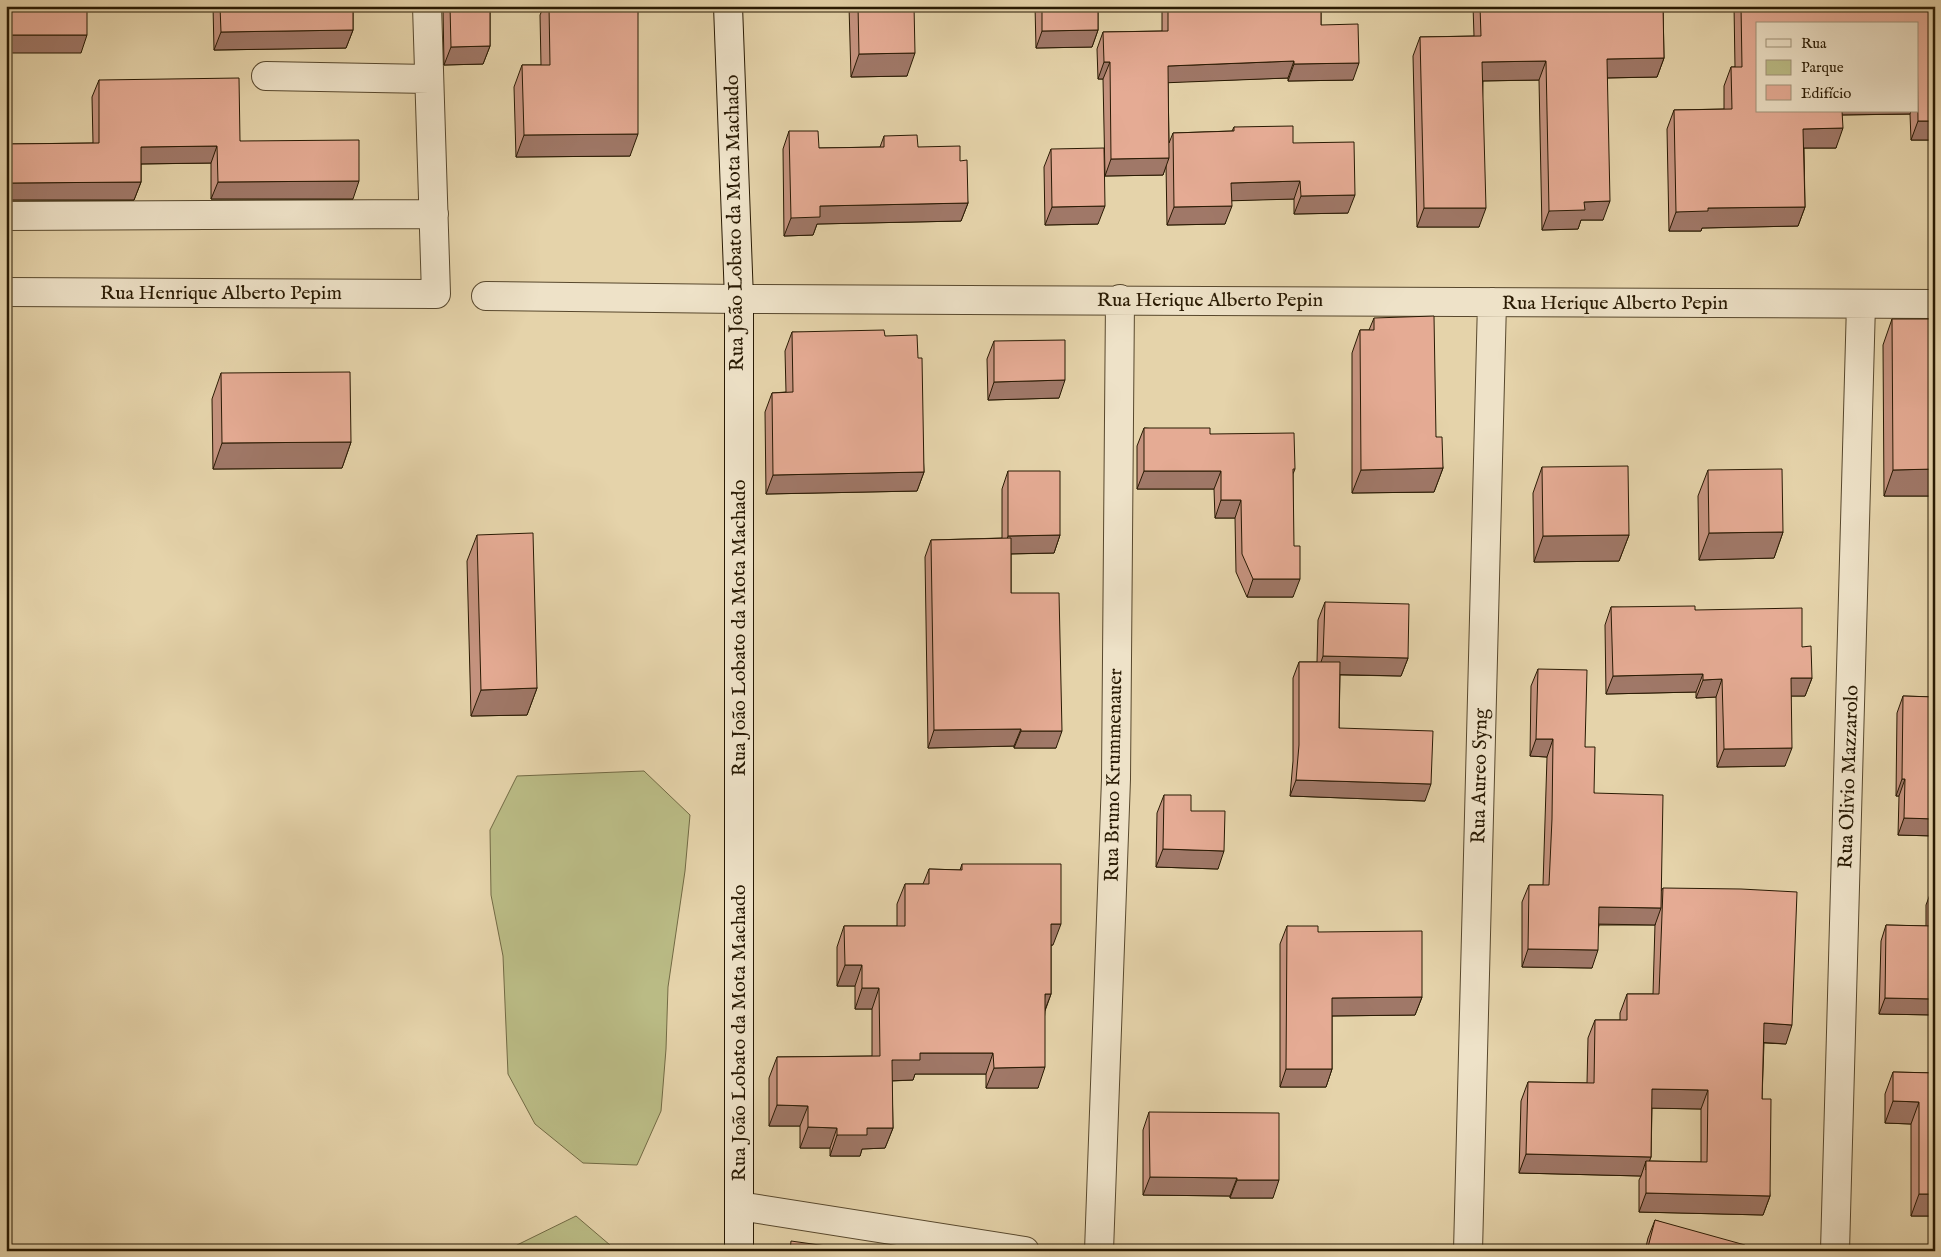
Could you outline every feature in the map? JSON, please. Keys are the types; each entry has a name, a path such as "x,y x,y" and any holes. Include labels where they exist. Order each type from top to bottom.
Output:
{"street":[{"path":"6,216 434,214 427,6"},
{"name":"Rua João Lobato da Mota Machado","path":"728,6 739,299 739,1251"},
{"path":"266,76 430,79"},
{"name":"Rua Henrique Alberto Pepim","path":"6,292 436,294 434,214"},
{"name":"Rua Herique Alberto Pepin","path":"486,296 739,299 1120,299 1935,304"},
{"name":"Rua Bruno Krummenauer","path":"1099,1251 1116,779 1120,299"},
{"name":"Rua Aureo Syng","path":"1468,1251 1492,302"},
{"name":"Rua Olivio Mazzarolo","path":"1835,1251 1861,304"},
{"path":"739,1206 1025,1251"}],"green space":[{"path":"644,771 690,815 685,871 668,987 661,1111 637,1165 583,1163 535,1124 508,1074 503,956 491,895 490,830 517,776"},
{"path":"576,1216 617,1251 509,1251 517,1245"}],"building":[{"path":"6,6 87,6 87,35 10,35 10,37 6,37"},
{"path":"220,6 353,6 353,30 221,32"},
{"path":"450,6 490,6 490,46 451,47"},
{"path":"549,6 638,6 638,134 524,135 522,65 550,65"},
{"path":"858,6 914,6 915,53 859,54"},
{"path":"1042,6 1098,6 1098,30 1042,31"},
{"path":"1168,6 1321,6 1321,25 1358,24 1359,63 1294,64 1294,61 1168,66 1169,158 1111,159 1110,62 1104,62 1103,32 1168,31"},
{"path":"1480,6 1663,6 1664,58 1607,59 1610,201 1584,202 1585,210 1549,211 1546,61 1482,62 1486,208 1424,208 1420,37 1481,36"},
{"path":"1741,6 1935,6 1935,121 1918,121 1918,22 1756,22 1756,112 1842,112 1843,128 1803,129 1805,207 1708,208 1708,211 1676,212 1674,110 1732,109 1731,67 1742,67"},
{"path":"239,78 240,141 359,140 359,181 218,182 217,146 141,147 141,182 6,184 6,144 99,143 99,80"},
{"path":"1293,126 1293,143 1354,142 1355,195 1301,196 1300,181 1231,183 1232,206 1174,207 1173,133 1234,131 1234,127"},
{"path":"789,131 818,131 819,148 884,147 884,136 917,135 918,147 960,146 960,161 967,160 968,203 820,206 820,217 791,218"},
{"path":"1104,148 1105,206 1052,207 1051,149"},
{"path":"1434,316 1436,437 1442,437 1443,468 1361,470 1360,330 1374,330 1374,318"},
{"path":"1892,319 1935,319 1935,469 1893,470"},
{"path":"884,330 885,336 917,335 918,358 922,358 924,472 773,475 772,393 793,392 792,332"},
{"path":"1065,340 1065,380 994,382 994,341"},
{"path":"350,372 351,442 222,443 221,373"},
{"path":"1144,428 1210,428 1210,434 1294,433 1294,546 1300,546 1300,579 1253,579 1242,554 1241,500 1221,500 1221,471 1144,471"},
{"path":"1628,466 1629,535 1543,536 1542,467"},
{"path":"1782,469 1783,532 1709,533 1708,470"},
{"path":"1008,471 1060,471 1060,535 1008,536"},
{"path":"533,533 537,688 481,690 477,535"},
{"path":"1011,538 1011,593 1059,593 1062,731 1021,731 1021,729 934,730 931,540"},
{"path":"1325,602 1409,604 1408,658 1323,656"},
{"path":"1695,606 1695,610 1802,608 1802,647 1811,646 1812,678 1791,678 1792,748 1724,749 1722,679 1703,680 1703,674 1613,676 1611,607"},
{"path":"1299,662 1340,662 1339,728 1433,731 1431,784 1296,780 1299,745"},
{"path":"1538,669 1587,670 1585,747 1595,747 1594,793 1663,795 1661,908 1599,907 1598,950 1528,949 1529,885 1549,885 1552,819 1553,739 1536,739"},
{"path":"1903,696 1935,697 1935,819 1904,818 1905,779 1902,779"},
{"path":"1164,795 1191,795 1191,811 1225,811 1224,851 1163,849"},
{"path":"962,864 1061,864 1061,924 1051,924 1051,994 1045,994 1045,1067 994,1068 993,1053 920,1053 920,1060 892,1060 893,1128 867,1128 867,1135 837,1135 837,1128 808,1127 808,1106 777,1105 777,1057 880,1056 879,988 862,988 862,965 845,965 844,926 905,926 905,884 929,884 929,869 962,870"},
{"path":"1663,888 1797,892 1792,1025 1764,1023 1762,1099 1771,1099 1770,1196 1646,1193 1646,1161 1707,1162 1708,1090 1652,1089 1651,1157 1526,1154 1528,1082 1594,1083 1595,1020 1627,1020 1627,994 1659,994"},
{"path":"1932,889 1935,889 1935,999 1885,998 1886,925 1932,926"},
{"path":"1287,926 1318,926 1318,932 1422,931 1422,997 1332,998 1332,1069 1286,1069"},
{"path":"1893,1072 1935,1073 1935,1194 1919,1194 1919,1102 1893,1101"},
{"path":"1149,1112 1279,1113 1279,1180 1150,1177"},
{"path":"1655,1220 1745,1245 1743,1251 1647,1251"},
{"path":"791,1241 848,1249 848,1251 790,1251"}]}
